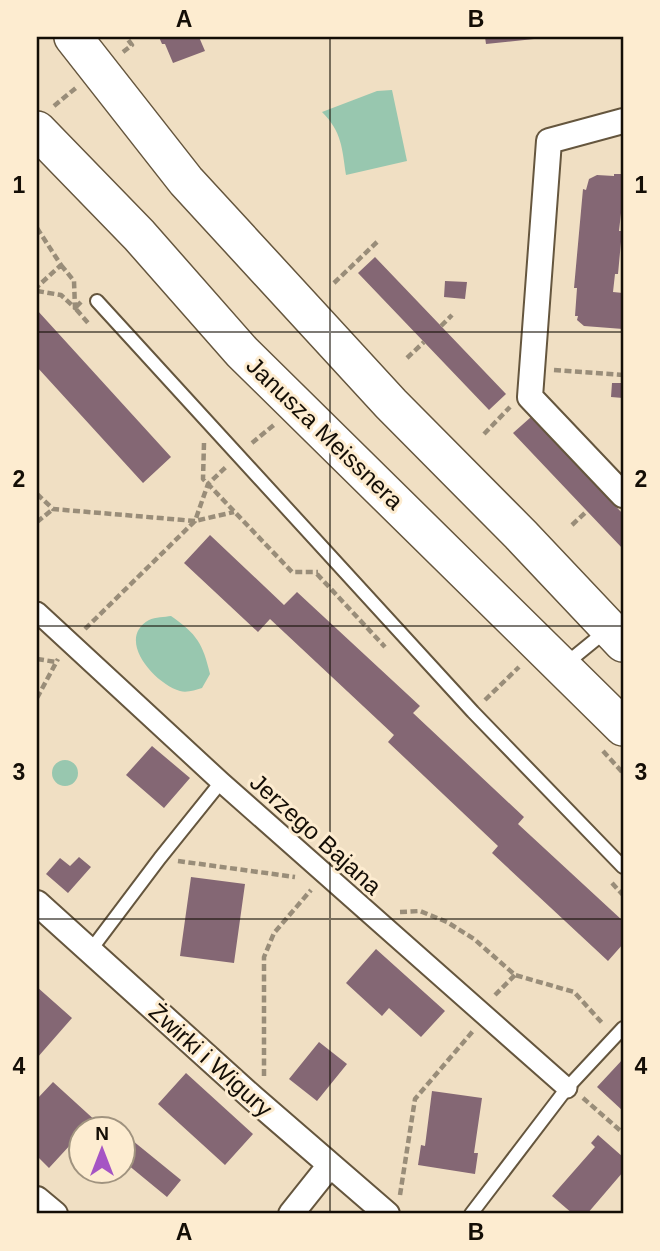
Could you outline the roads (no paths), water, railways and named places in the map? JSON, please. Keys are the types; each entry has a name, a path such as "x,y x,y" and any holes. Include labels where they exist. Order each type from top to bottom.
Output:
{"main road":[{"path":"74,37 186,181 391,404 616,636"},
{"name":"Janusza Meissnera","path":"42,120 242,352 623,727"}],"street":[{"path":"623,121 549,141 530,397 623,495"},
{"name":"Jerzego Bajana","path":"37,612 323,878 369,914 568,1087"},
{"name":"Żwirki i Wigury","path":"40,914 90,951 387,1214"},
{"path":"291,1214 330,1165"},
{"path":"37,1199 55,1214"}],"lane":[{"path":"97,301 473,712 623,867"},
{"path":"563,666 616,636"},
{"path":"90,951 221,782"},
{"path":"471,1214 568,1087 619,1033"}]}
